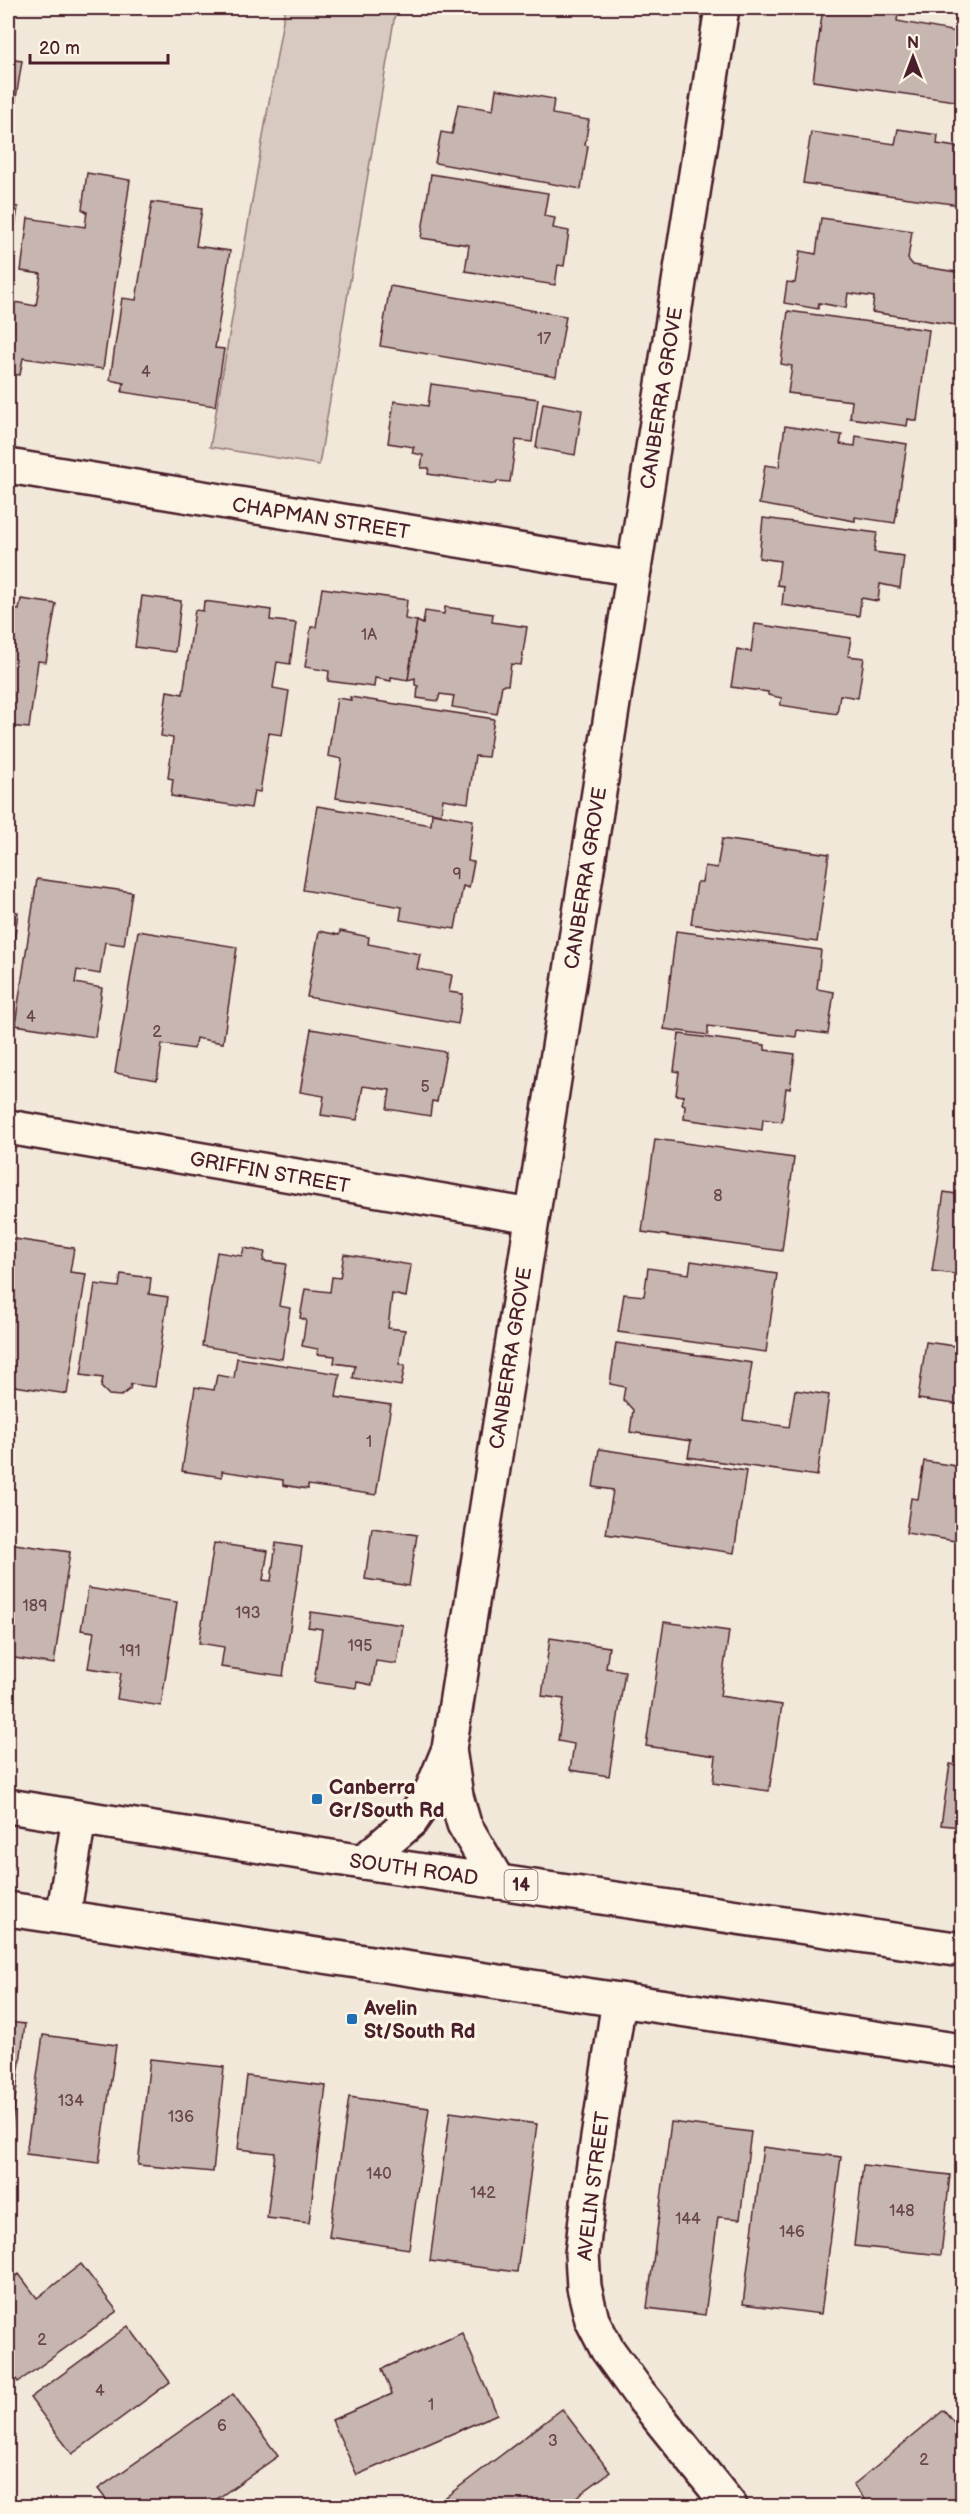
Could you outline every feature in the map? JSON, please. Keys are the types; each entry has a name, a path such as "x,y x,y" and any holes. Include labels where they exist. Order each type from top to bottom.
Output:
{"street":[{"name":"CANBERRA GROVE","path":"363,1862 411,1821 432,1790 449,1749 722,8"},
{"name":"CHAPMAN STREET","path":"8,466 634,569"},
{"name":"GRIFFIN STREET","path":"8,1127 532,1216"},
{"name":"CANBERRA GROVE","path":"449,1749 456,1796 464,1824 498,1882"},
{"name":"SOUTH ROAD","path":"8,1806 363,1862 963,1950"},
{"path":"63,1917 79,1818"},
{"path":"8,1909 963,2051"},
{"name":"AVELIN STREET","path":"619,2000 582,2254 584,2287 591,2320 607,2349 638,2392 730,2506"}],"shaded area":[{"path":"285,8 396,8 319,465 210,447"}],"building":[{"path":"823,8 899,8 897,21 962,33 962,102 813,81"},
{"path":"8,59 22,61 13,117 8,116"},
{"path":"496,89 554,99 552,114 589,120 585,145 588,146 581,189 435,163 441,132 452,134 458,104 493,110"},
{"path":"898,129 938,135 937,144 962,148 959,205 803,183 811,132 895,144"},
{"path":"87,173 130,180 103,369 23,358 20,375 8,374 8,301 36,306 41,274 21,271 28,218 85,227 87,212 82,209"},
{"path":"431,174 548,193 544,216 555,218 553,228 569,231 564,266 558,265 555,285 465,271 469,245 421,238"},
{"path":"152,202 202,209 196,246 230,251 215,348 224,349 215,406 122,392 124,383 110,380 122,298 136,300"},
{"path":"8,205 18,207 8,273"},
{"path":"821,218 912,231 908,259 913,265 962,273 962,326 872,312 874,297 848,293 846,308 819,303 818,309 784,303 787,282 795,283 800,251 816,254"},
{"path":"390,286 566,316 556,376 380,346"},
{"path":"788,311 929,330 917,421 908,419 907,426 850,418 852,401 788,393 792,366 781,364"},
{"path":"431,384 538,399 532,442 516,440 510,482 497,481 496,484 428,474 429,468 421,468 423,455 412,453 414,447 388,443 394,401 428,406"},
{"path":"543,403 582,410 575,455 536,448"},
{"path":"785,426 842,435 840,444 855,446 856,436 907,444 895,523 855,517 855,521 759,504 765,465 779,467"},
{"path":"763,518 877,533 874,552 904,556 900,588 880,584 878,601 861,598 859,616 782,605 784,586 777,585 780,561 759,558"},
{"path":"322,588 407,600 405,619 417,621 408,680 391,677 391,681 375,678 374,687 328,681 329,671 305,667 311,627 316,627"},
{"path":"142,596 181,601 175,652 135,647"},
{"path":"21,599 56,604 46,662 38,661 29,728 8,726 9,609 19,610"},
{"path":"204,601 271,610 270,620 296,623 290,664 277,662 273,688 289,691 282,735 269,733 260,792 254,791 251,808 171,796 173,779 168,778 173,738 161,736 167,691 183,694 195,610 203,611"},
{"path":"445,607 493,614 492,622 527,627 521,665 511,664 508,685 502,685 497,714 452,707 454,696 440,694 438,701 417,698 418,686 415,685 415,678 408,680 417,621 423,624 425,611 444,614"},
{"path":"755,624 851,638 848,656 864,658 858,698 840,695 837,714 780,705 782,698 768,695 768,692 731,687 737,649 751,652"},
{"path":"350,697 494,719 488,757 475,756 468,803 443,799 441,814 336,798 342,759 328,756 337,698 351,700"},
{"path":"317,806 431,825 432,813 473,820 468,861 474,862 469,888 463,886 455,929 400,920 402,907 303,890"},
{"path":"722,839 829,854 817,942 691,924 697,882 702,882 705,866 717,868"},
{"path":"37,879 132,892 124,945 105,942 100,974 77,970 75,983 102,988 95,1037 15,1025"},
{"path":"8,910 18,912 8,988"},
{"path":"138,931 237,947 223,1043 196,1038 194,1049 162,1044 157,1080 115,1073"},
{"path":"319,931 339,935 340,931 369,937 368,944 420,954 417,969 452,975 449,992 463,994 458,1024 307,997"},
{"path":"676,931 821,950 817,989 834,992 828,1034 797,1030 796,1037 708,1026 708,1035 664,1029"},
{"path":"311,1029 446,1052 437,1102 432,1101 430,1116 387,1109 390,1090 363,1086 357,1120 321,1115 324,1096 300,1092"},
{"path":"679,1034 765,1045 765,1050 795,1054 790,1089 786,1088 782,1122 763,1119 762,1130 684,1119 685,1105 682,1104 684,1096 676,1095 679,1072 674,1071"},
{"path":"655,1139 794,1158 782,1251 642,1232"},
{"path":"944,1192 962,1195 962,1275 932,1271"},
{"path":"8,1238 74,1248 70,1272 86,1274 67,1394 8,1385"},
{"path":"244,1248 265,1252 263,1261 286,1264 279,1306 290,1308 282,1359 202,1346 217,1252 242,1256"},
{"path":"344,1254 411,1265 406,1297 392,1294 388,1328 405,1330 399,1365 405,1365 401,1386 353,1378 355,1366 334,1363 335,1356 317,1354 318,1349 302,1346 306,1320 300,1318 305,1289 330,1292 332,1277 340,1278"},
{"path":"691,1261 777,1274 766,1352 618,1332 624,1294 644,1296 648,1268 689,1274"},
{"path":"121,1274 151,1278 149,1294 168,1297 155,1387 131,1384 130,1389 121,1396 109,1395 101,1387 103,1378 81,1375 95,1284 119,1287"},
{"path":"926,1342 962,1347 962,1405 918,1399"},
{"path":"616,1343 752,1363 743,1420 789,1427 795,1390 829,1395 817,1476 688,1457 691,1441 630,1432 633,1410 623,1399 625,1387 610,1384"},
{"path":"237,1358 340,1374 336,1397 391,1405 376,1495 308,1485 308,1489 283,1485 283,1480 222,1471 222,1477 182,1471 195,1387 214,1390 217,1375 234,1378"},
{"path":"599,1449 746,1471 734,1553 606,1534 613,1490 593,1487"},
{"path":"924,1461 962,1467 962,1542 906,1533 911,1498 918,1499"},
{"path":"372,1528 417,1535 409,1586 365,1579"},
{"path":"8,1543 70,1552 54,1664 8,1657"},
{"path":"214,1543 268,1551 263,1580 271,1581 276,1543 302,1547 283,1676 221,1667 224,1647 199,1643"},
{"path":"88,1588 177,1602 161,1706 117,1699 121,1673 88,1668 94,1632 81,1630"},
{"path":"311,1612 403,1625 397,1664 376,1661 372,1685 357,1682 356,1688 314,1682 322,1629 308,1627"},
{"path":"664,1622 729,1631 720,1696 782,1705 769,1791 713,1783 716,1756 646,1746"},
{"path":"550,1638 609,1647 606,1668 625,1671 609,1776 570,1770 574,1744 558,1741 564,1699 542,1696"},
{"path":"950,1764 962,1766 962,1827 941,1825"},
{"path":"8,2022 25,2024 8,2154"},
{"path":"43,2035 116,2045 99,2163 26,2154"},
{"path":"150,2059 224,2067 213,2172 138,2165"},
{"path":"247,2076 326,2086 309,2223 267,2218 275,2153 238,2149"},
{"path":"349,2097 429,2108 409,2249 329,2237"},
{"path":"450,2112 537,2124 517,2272 430,2261"},
{"path":"671,2122 751,2132 740,2219 718,2217 705,2315 647,2308"},
{"path":"763,2147 841,2157 821,2314 743,2304"},
{"path":"863,2165 950,2175 941,2255 854,2246"},
{"path":"81,2264 117,2311 18,2382 8,2368 8,2282 19,2274 37,2298"},
{"path":"128,2326 170,2382 72,2454 30,2398"},
{"path":"462,2333 497,2414 357,2475 332,2420 392,2394 382,2369"},
{"path":"233,2394 278,2456 207,2506 111,2506 98,2489"},
{"path":"562,2409 610,2472 564,2506 434,2506"},
{"path":"944,2410 962,2432 962,2506 870,2506 853,2485"}],"place":[{"name":"Canberra Gr/South Rd","path":"317,1799"},
{"name":"Avelin St/South Rd","path":"352,2019"}]}
